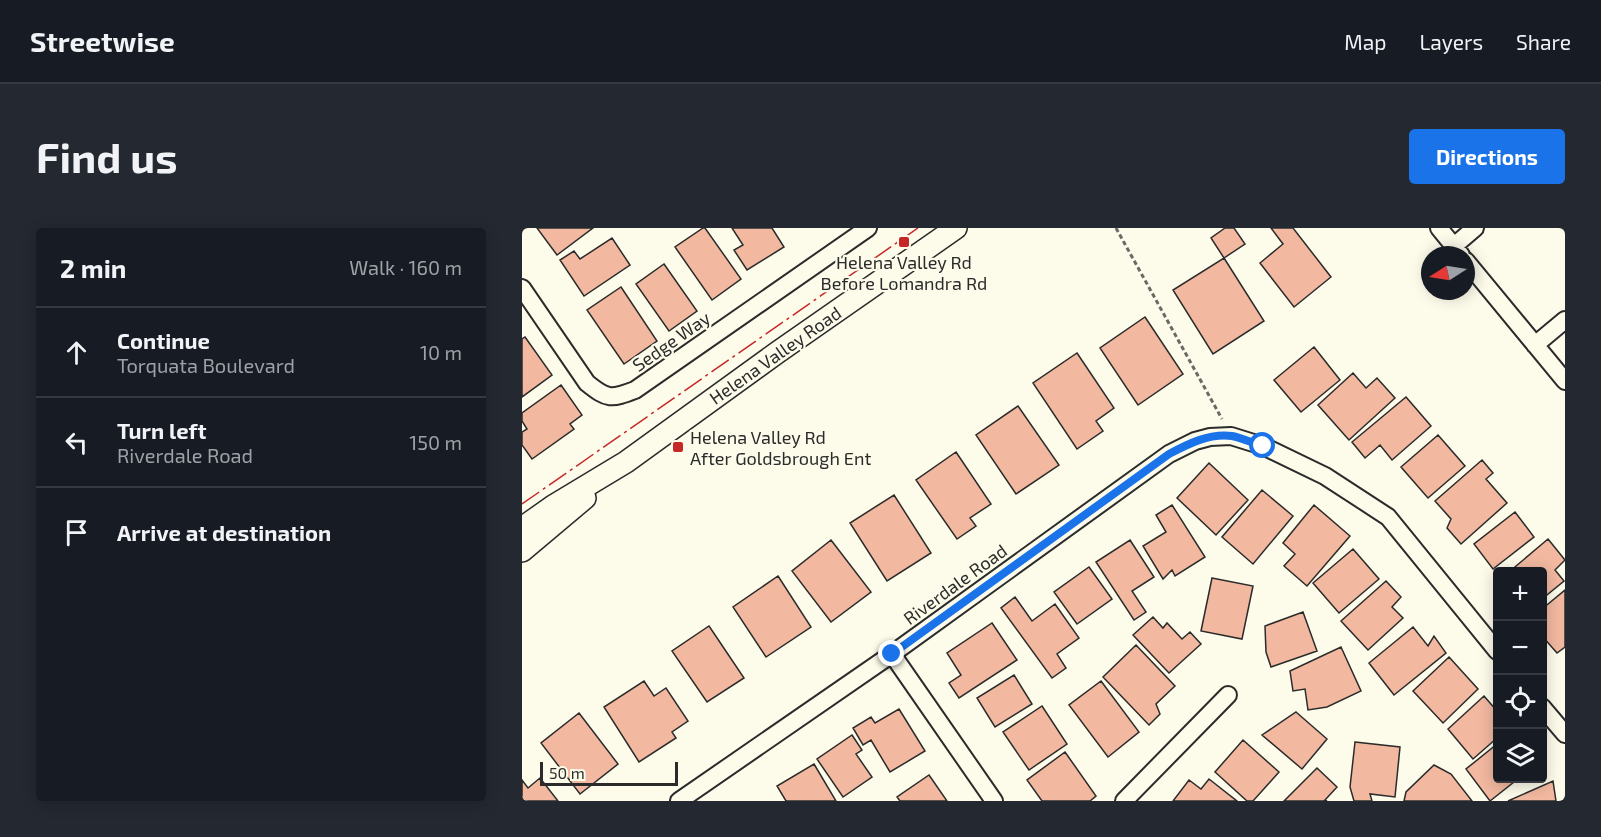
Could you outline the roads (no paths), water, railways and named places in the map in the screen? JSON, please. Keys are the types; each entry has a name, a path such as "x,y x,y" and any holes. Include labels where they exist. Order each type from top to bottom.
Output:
{"street":[{"name":"Sedge Way","path":"522,288 587,383 601,394 615,397 635,390 868,228"},
{"name":"Helena Valley Road","path":"522,551 626,462 956,228"},
{"path":"1439,228 1454,246"},
{"path":"1460,246 1475,228"},
{"path":"1475,272 1565,381"},
{"path":"1535,345 1565,320"},
{"name":"Riverdale Road","path":"679,801 892,654 1169,454 1195,441 1210,437 1231,436 1263,446 1325,476 1388,517 1493,646"},
{"name":"Helena Valley Road","path":"522,528 553,506 626,462"},
{"path":"892,654 994,801"},
{"path":"1124,801 1228,695"},
{"path":"1547,713 1565,734"}],"place":[{"name":"Helena Valley Rd Before Lomandra Rd","path":"904,242"},
{"name":"Helena Valley Rd After Goldsbrough Ent","path":"678,447"}]}
